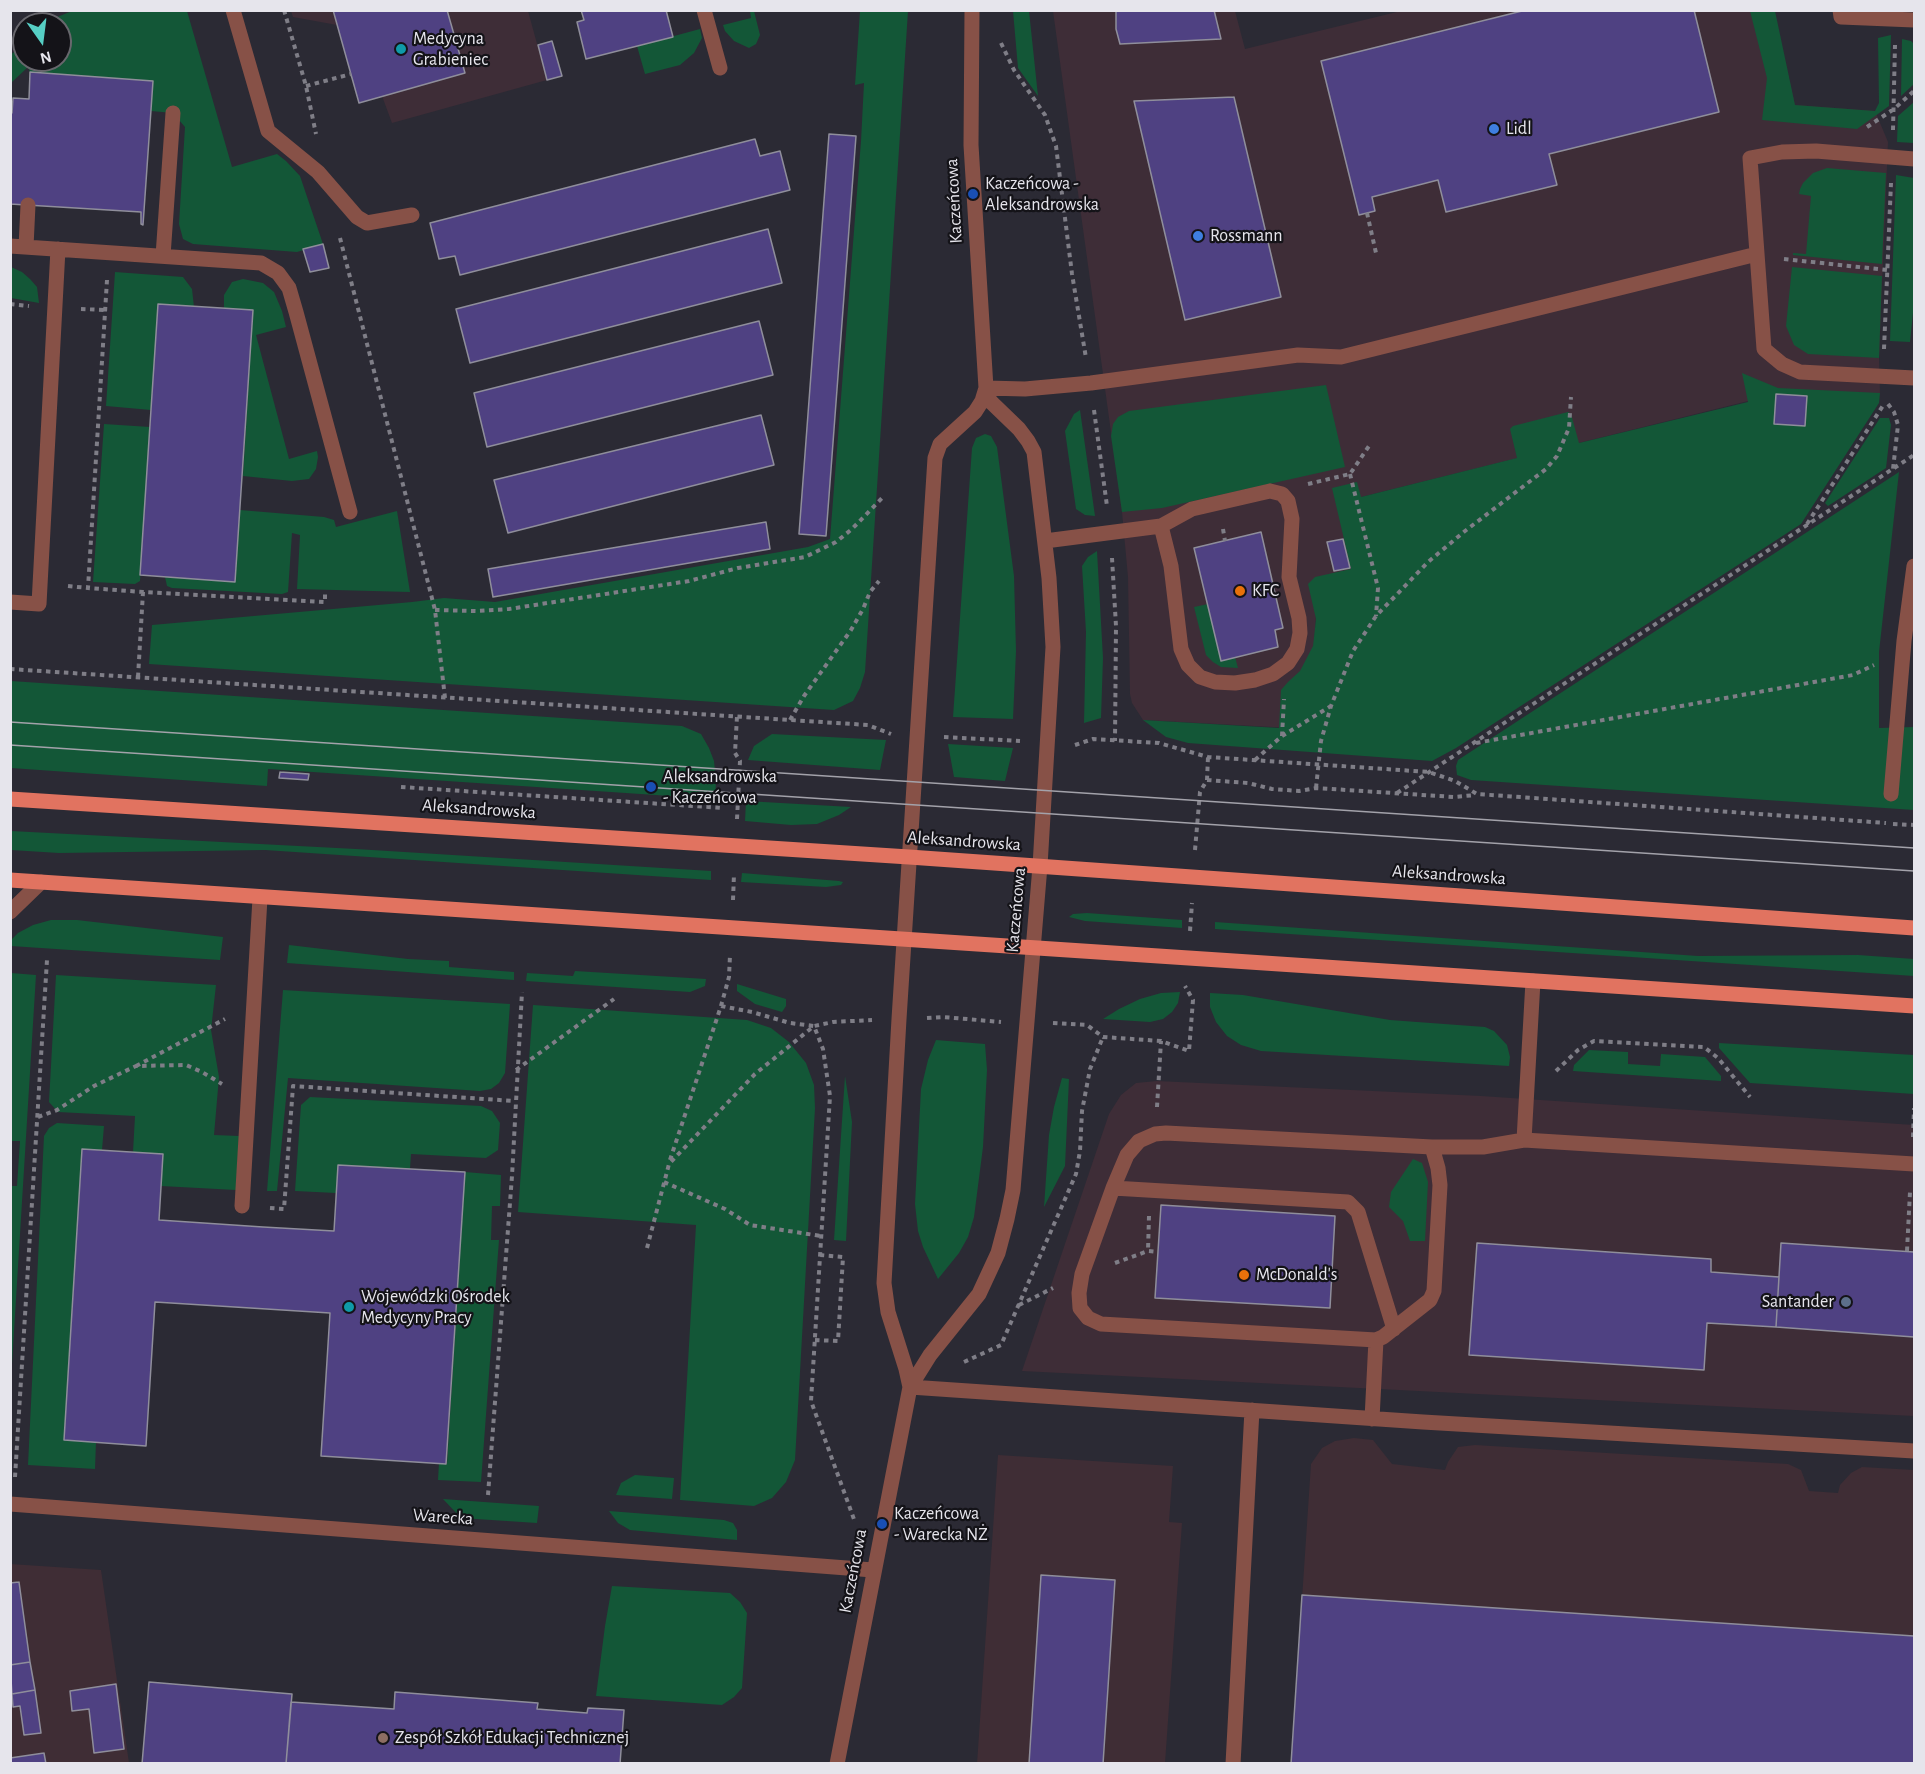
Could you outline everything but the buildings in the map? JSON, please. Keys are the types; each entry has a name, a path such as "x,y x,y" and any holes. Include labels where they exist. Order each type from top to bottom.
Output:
{"main road":[{"name":"Aleksandrowska","path":"10,799 909,856 1914,928"},
{"path":"10,880 1914,1006"}],"street":[{"path":"233,10 268,131 318,172 357,217 367,223 412,215"},
{"path":"704,10 720,68"},
{"name":"Kaczeńcowa","path":"837,1764 910,1387 930,1355 979,1293 998,1254 1012,1190 1040,866 1053,647 1045,541 1034,452 1019,429 990,401 986,388 971,145 972,10"},
{"path":"1840,10 1841,17 1914,20"},
{"path":"163,256 173,113"},
{"path":"1914,159 1816,151 1782,152 1750,159 1764,349 1782,364 1800,372 1914,378"},
{"path":"28,205 18,247 261,263 278,273 289,288 350,512"},
{"path":"10,602 39,604 58,249"},
{"path":"986,388 1025,388 1091,383 1298,355 1341,357 1757,254"},
{"name":"Kaczeńcowa","path":"910,1387 888,1312 884,1282 935,458 940,444 979,406 986,388"},
{"path":"1045,541 1161,526 1192,509 1270,491 1282,494 1288,501 1292,519 1289,577 1299,618 1300,633 1297,649 1288,663 1274,674 1235,683 1215,682 1200,677 1188,665 1181,649 1171,566 1161,526"},
{"path":"1891,794 1904,641 1914,566"},
{"path":"10,912 41,882"},
{"path":"242,1206 260,898"},
{"path":"1524,1140 1533,981"},
{"path":"1432,1147 1440,1185 1434,1291 1430,1300 1394,1329 1376,1340 1101,1324 1088,1318 1080,1308 1079,1293 1082,1274 1127,1155 1139,1141 1155,1134 1432,1147 1483,1147 1524,1140 1914,1164"},
{"path":"1113,1188 1348,1202 1358,1212 1394,1329"},
{"path":"1372,1419 1376,1340"},
{"path":"910,1387 1372,1419 1914,1451"},
{"path":"1233,1764 1252,1410"},
{"name":"Warecka","path":"12,1504 873,1570"}],"path":[{"path":"284,10 306,86 316,135"},
{"path":"1885,377 1896,20"},
{"path":"998,37 1014,70 1045,115 1056,146 1072,274 1087,362"},
{"path":"306,86 351,74"},
{"path":"1894,109 1914,91"},
{"path":"1367,213 1376,253"},
{"path":"339,235 435,610 445,698"},
{"path":"108,253 88,588 325,602 325,590"},
{"path":"1757,254 1785,260 1887,270"},
{"path":"1316,788 1321,741 1330,705 1353,651 1376,616 1428,562 1546,469 1557,456 1569,428 1571,397"},
{"path":"1805,527 1886,402 1894,412 1898,425 1893,469"},
{"path":"1093,403 1110,533 1116,626 1115,741"},
{"path":"1397,793 1914,455"},
{"path":"1350,474 1378,588 1376,616"},
{"path":"435,610 509,609 689,581 738,567 805,557 836,542 884,496"},
{"path":"1223,528 1225,540"},
{"path":"790,720 804,696 851,630 870,592 879,581"},
{"path":"138,677 143,592"},
{"path":"1473,743 1853,675 1873,666 1904,641"},
{"path":"10,669 738,716 868,726 887,734"},
{"path":"1254,760 1282,736 1330,705"},
{"path":"737,821 740,761 735,753 738,716"},
{"path":"948,737 1014,741"},
{"path":"1078,745 1093,740 1160,744 1208,757 1429,772 1455,781 1477,794"},
{"path":"1195,851 1200,792 1207,780 1208,757"},
{"path":"1207,780 1248,783 1272,789 1299,791 1316,788 1454,797 1477,794 1914,825"},
{"path":"401,787 724,808"},
{"path":"734,873 734,882"},
{"path":"1190,920 1190,928"},
{"path":"12,1504 47,960"},
{"path":"646,1248 669,1164 729,977"},
{"path":"1087,1025 1103,1038 1161,1041 1189,1050 1193,1000 1185,987"},
{"path":"488,1495 512,1176 514,1101 522,992"},
{"path":"516,1070 614,999"},
{"path":"38,1117 57,1110 94,1086 254,1003"},
{"path":"721,1006 752,1011 790,1023 814,1026 833,1022"},
{"path":"944,1017 985,1022"},
{"path":"669,1164 755,1074 814,1026"},
{"path":"814,1026 823,1049 830,1096 811,1401 857,1526"},
{"path":"1001,1345 1076,1174 1089,1069 1103,1038"},
{"path":"1556,1076 1556,1070 1563,1063 1578,1050 1594,1041 1704,1047 1718,1058 1750,1096"},
{"path":"136,1066 186,1065 202,1071 219,1081 248,1110"},
{"path":"242,1206 284,1209 293,1086 514,1101"},
{"path":"664,1182 725,1209 750,1225 821,1236"},
{"path":"815,1340 838,1341 843,1257 820,1255"}],"shaded area":[{"path":"291,11 528,11 547,80 392,123 382,96 359,103 337,25 293,17"},
{"path":"1053,11 1235,11 1245,49 1401,11 1774,11 1795,105 1875,111 1888,142 1879,358 1880,393 1748,401 1361,497 1371,581 1317,595 1310,729 1143,720 1132,703 1130,694 1128,577 1122,512"},
{"path":"1157,1081 1481,1096 1914,1125 1914,1416 1022,1371 1109,1114 1121,1095 1136,1083"},
{"path":"1354,1438 1373,1440 1392,1464 1445,1470 1458,1447 1475,1445 1788,1464 1801,1470 1809,1491 1838,1493 1840,1485 1851,1473 1862,1467 1914,1470 1914,1763 1291,1764 1311,1464 1322,1448 1335,1441"},
{"path":"998,1455 1173,1466 1169,1522 1182,1523 1165,1763 977,1764"},
{"path":"10,1564 101,1570 129,1763 11,1763"}],"green space":[{"path":"187,11 232,167 277,154 286,161 300,176 323,244 297,252 193,244 183,239 179,224 185,127 173,113 151,111 153,81 30,72 72,72 72,12 70,12"},
{"path":"750,11 754,11 760,35 756,44 749,48 734,41 723,25 751,18"},
{"path":"860,11 908,11 865,672 853,701 834,710 149,664 152,625 444,598 495,602 808,547 830,539 861,141 864,83 855,85"},
{"path":"1013,11 1029,11 1038,96 1018,68"},
{"path":"1750,11 1775,11 1795,105 1875,111 1879,103 1878,38 1891,35 1889,106 1857,129 1762,120 1767,78"},
{"path":"700,29 702,38 694,53 680,65 645,74 637,46"},
{"path":"1902,39 1914,44 1914,84 1901,96"},
{"path":"11,55 12,72 23,72 11,83"},
{"path":"1914,102 1914,143 1897,142 1898,116"},
{"path":"1827,168 1886,173 1882,264 1793,255 1793,253 1806,254 1811,196 1799,194 1800,189 1813,173"},
{"path":"1896,175 1914,178 1914,303 1910,342 1890,341"},
{"path":"11,267 22,272 37,287 39,303 11,298"},
{"path":"1792,267 1882,276 1879,358 1808,354 1794,345 1786,326"},
{"path":"115,272 183,277 192,289 194,307 151,410 106,406"},
{"path":"243,279 263,283 274,292 282,311 286,327 256,335 289,459 317,451 316,469 309,479 292,481 243,476 253,311 224,309 224,295 232,282"},
{"path":"1742,373 1778,388 1880,393 1879,403 1801,524 1456,748 1432,761 1188,743 1166,737 1143,720 1279,728 1281,690 1300,671 1313,646 1316,619 1308,584 1315,577 1351,569 1332,488 1357,482 1361,497 1517,458 1510,429 1513,426 1568,412 1571,414 1579,443 1748,402"},
{"path":"1326,385 1345,467 1162,508 1122,512 1111,436 1113,424 1118,417 1129,411"},
{"path":"1080,410 1095,516 1085,515 1076,509 1065,431 1074,414"},
{"path":"1880,418 1889,418 1891,425 1886,468 1828,506 1825,503"},
{"path":"104,424 150,427 140,581 135,584 93,582"},
{"path":"985,434 991,436 997,447 1014,576 1016,651 1013,719 953,717 972,448 976,438"},
{"path":"1899,472 1879,652 1879,728 1914,727 1914,810 1471,780 1457,775 1458,760"},
{"path":"240,510 324,517 334,520 336,527 397,511 410,592 297,589 300,535 292,533 288,592 282,594 167,586 165,577 235,581"},
{"path":"1097,551 1103,658 1101,718 1084,723 1086,632 1082,566 1088,557"},
{"path":"1208,604 1221,661 1235,657 1238,668 1221,667 1206,655 1194,607"},
{"path":"11,681 682,726 701,734 709,748 714,761 715,799 268,769 267,786 11,768"},
{"path":"772,734 886,740 880,770 748,760 754,746"},
{"path":"948,744 1013,748 1005,781 954,777"},
{"path":"746,801 851,807 817,824 791,825 745,821"},
{"path":"11,831 711,871 711,880 265,850 59,853 11,850"},
{"path":"742,873 843,882 841,885 826,887 741,882"},
{"path":"1073,914 1182,920 1182,928 1085,921 1069,917"},
{"path":"51,920 77,920 223,937 220,960 11,946 11,940 18,933 33,925"},
{"path":"1215,922 1698,956 1858,955 1914,959 1914,976 1215,929"},
{"path":"289,945 408,959 449,961 449,967 514,972 514,980 287,963"},
{"path":"575,971 706,979 705,986 690,992 526,981 527,973 573,976"},
{"path":"11,973 36,975 11,1380 10,1186 17,1186 20,1141 11,1141"},
{"path":"56,975 216,985 211,1030 219,1077 214,1135 239,1136 236,1190 161,1186 163,1154 133,1152 135,1116 58,1112 49,1102"},
{"path":"737,984 786,999 786,1006 782,1012 755,1004 737,991"},
{"path":"283,990 510,1004 505,1073 499,1083 491,1089 480,1091 288,1078 277,1191 267,1191"},
{"path":"1180,992 1178,1003 1163,1019 1150,1022 1103,1019 1140,999 1161,993"},
{"path":"1210,993 1243,995 1390,1020 1485,1027 1494,1031 1507,1045 1510,1057 1509,1066 1261,1051 1241,1045 1227,1036 1216,1022 1210,1007"},
{"path":"533,1005 747,1020 771,1028 789,1042 806,1063 814,1085 815,1108 795,1460 786,1482 772,1498 754,1506 680,1500 696,1225 518,1212"},
{"path":"936,1040 985,1044 987,1070 983,1147 974,1217 968,1237 959,1253 938,1279 918,1231 915,1204 921,1089"},
{"path":"1719,1043 1914,1055 1914,1094 1750,1083 1719,1048"},
{"path":"1589,1050 1628,1052 1628,1064 1660,1066 1661,1054 1705,1057 1721,1076 1721,1081 1573,1071 1574,1065"},
{"path":"845,1076 852,1122 846,1241 834,1240"},
{"path":"1062,1078 1069,1079 1065,1166 1044,1207 1049,1135"},
{"path":"310,1097 481,1106 492,1111 500,1123 498,1150 486,1158 411,1154 410,1169 339,1165 336,1193 295,1191 301,1105"},
{"path":"57,1123 104,1126 102,1150 82,1150 64,1440 96,1442 95,1469 28,1465 44,1136 49,1128"},
{"path":"1413,1159 1422,1163 1428,1182 1425,1241 1410,1241 1403,1221 1389,1207 1391,1192"},
{"path":"465,1172 501,1175 500,1206 492,1206 491,1240 499,1240 481,1482 438,1480 439,1463 447,1464"},
{"path":"635,1475 674,1478 672,1499 616,1495 621,1483"},
{"path":"443,1499 539,1506 537,1523 461,1518"},
{"path":"609,1511 724,1520 733,1523 737,1530 737,1540 630,1530 618,1523"},
{"path":"612,1586 730,1593 747,1613 742,1688 722,1705 596,1696"}],"tram line":[{"path":"10,722 1914,848"},
{"path":"10,745 1914,871"}],"place":[{"name":"Medycyna Grabieniec","path":"401,49"},
{"name":"Lidl","path":"1494,129"},
{"name":"Kaczeńcowa - Aleksandrowska","path":"973,194"},
{"name":"Rossmann","path":"1198,236"},
{"name":"KFC","path":"1240,591"},
{"name":"Aleksandrowska - Kaczeńcowa","path":"651,787"},
{"name":"McDonald's","path":"1244,1275"},
{"name":"Santander","path":"1846,1302"},
{"name":"Wojewódzki Ośrodek Medycyny Pracy","path":"349,1307"},
{"name":"Kaczeńcowa - Warecka NŻ","path":"882,1524"},
{"name":"Zespół Szkół Edukacji Technicznej","path":"383,1738"}]}
